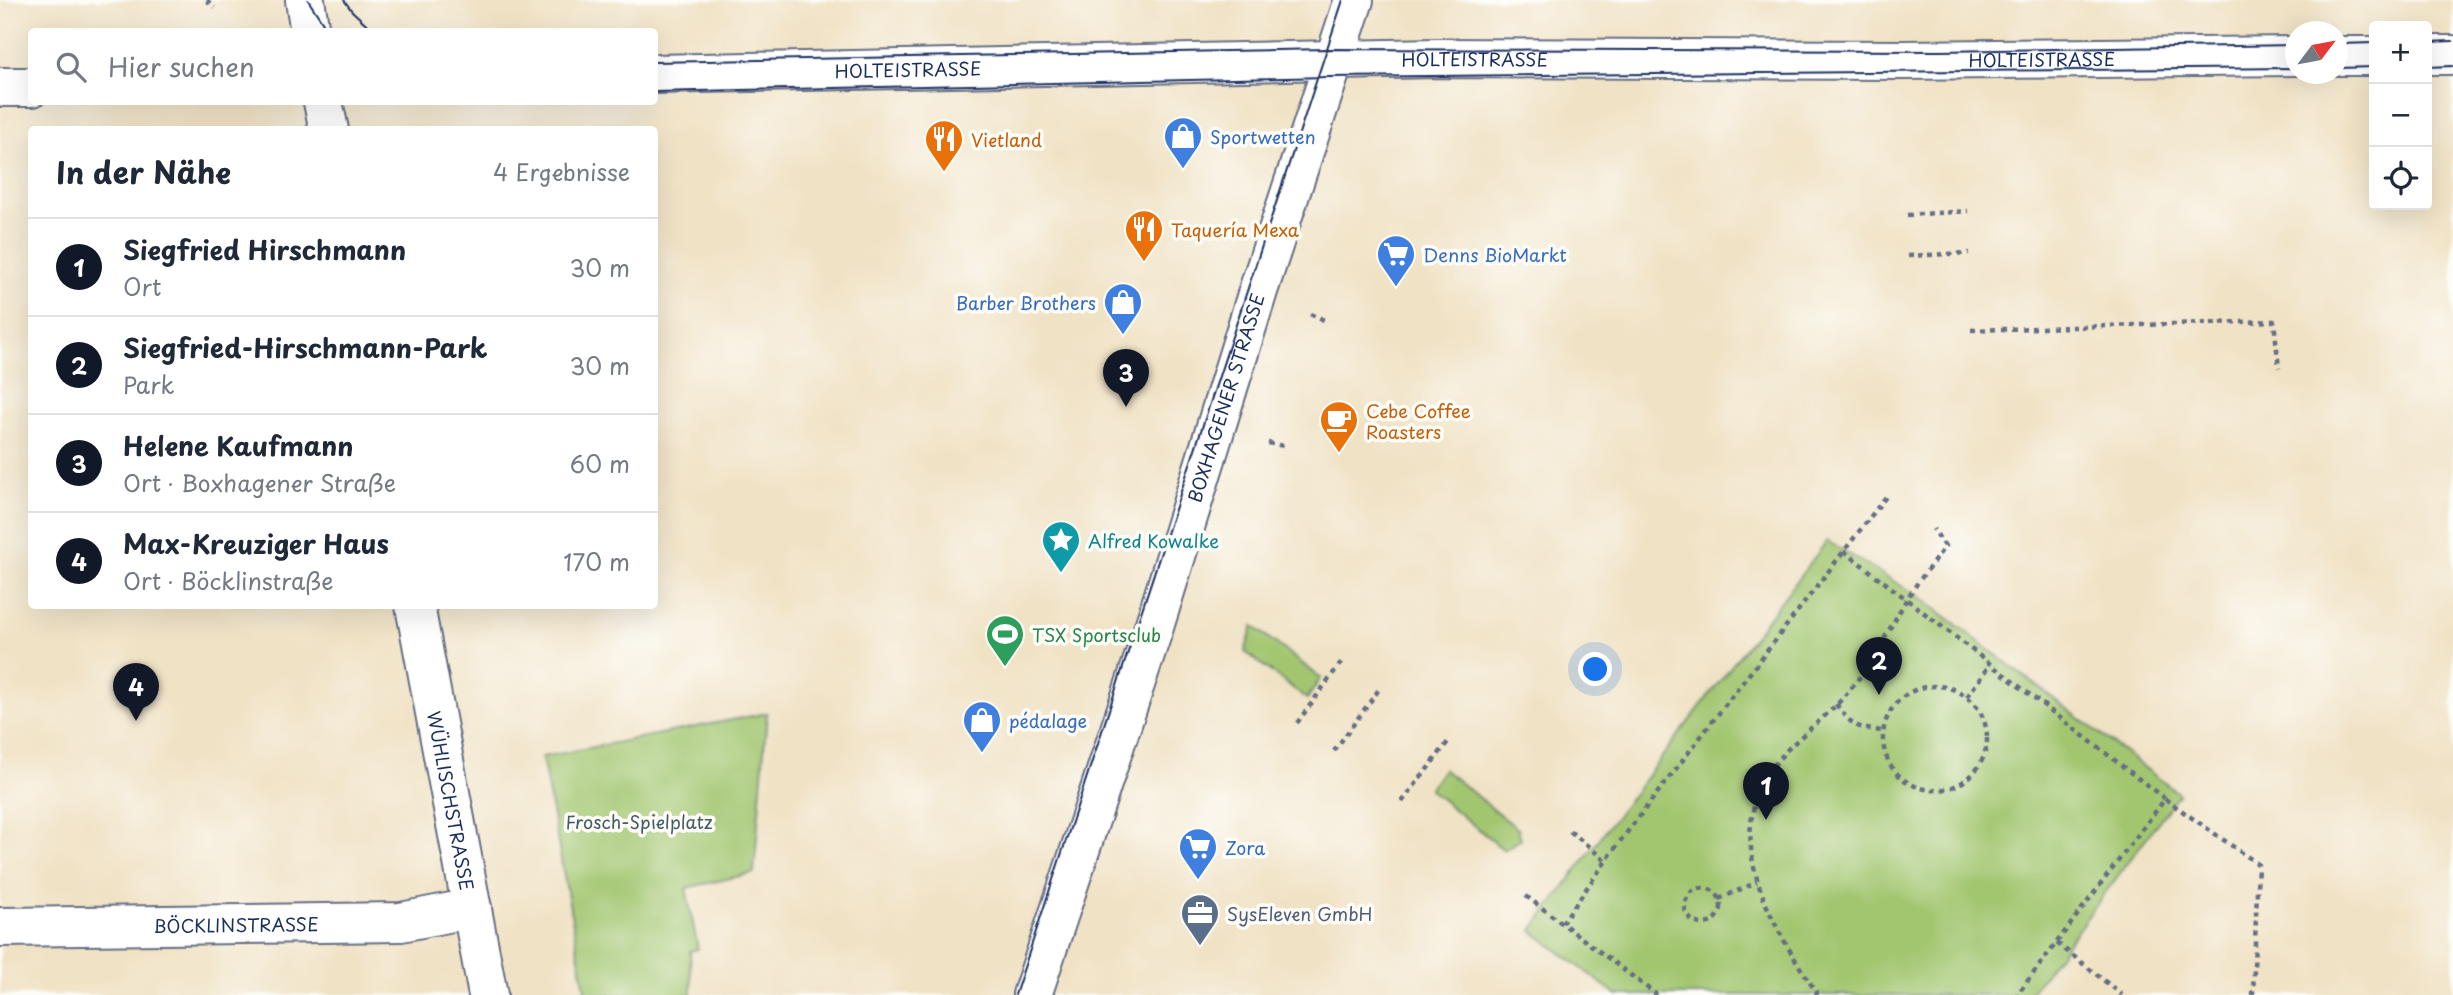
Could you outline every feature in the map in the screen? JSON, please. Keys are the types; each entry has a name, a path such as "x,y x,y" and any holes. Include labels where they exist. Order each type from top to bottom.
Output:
{"street":[{"path":"304,0 309,28"},
{"name":"BOXHAGENER STRASSE","path":"1032,995 1166,590 1258,291 1354,0"},
{"path":"2432,55 2453,55"},
{"name":"HOLTEISTRASSE","path":"658,74 1478,58 1903,60 2285,56"},
{"path":"2348,56 2369,56"},
{"path":"0,87 28,87"},
{"path":"324,105 328,126"},
{"name":"WÜHLISCHSTRASSE","path":"416,609 488,995"},
{"name":"BÖCKLINSTRASSE","path":"0,927 401,922 472,908"}],"path":[{"path":"207,0 214,8"},
{"path":"1907,215 1968,211"},
{"path":"1909,256 1969,253"},
{"path":"1310,314 1324,320"},
{"path":"1971,330 2274,321 2279,368"},
{"path":"1268,443 1284,446"},
{"path":"1562,923 1606,861 1888,494"},
{"path":"1818,995 1783,942 1757,882 1749,828 1761,784 1780,758 1848,692 1890,630 1906,600 1945,547 1933,529"},
{"path":"1844,551 2165,799 2258,864 2253,995"},
{"path":"1297,723 1343,660"},
{"path":"1967,697 1990,664"},
{"path":"1933,686 1951,688 1967,697 1979,710 1986,725 1987,741 1984,758 1969,777 1948,789 1923,789 1901,779 1890,765 1883,748 1884,732 1889,713 1900,699 1915,690 1933,686"},
{"path":"1334,751 1380,688"},
{"path":"1836,704 1848,721 1861,730 1884,732"},
{"path":"1402,802 1448,742"},
{"path":"2017,995 2165,799"},
{"path":"1570,831 1606,861"},
{"path":"1719,899 1757,882"},
{"path":"1697,889 1709,890 1719,899 1719,914 1711,922 1694,922 1686,913 1688,896 1697,889"},
{"path":"1525,896 1657,995"},
{"path":"2057,943 2122,995"}],"green space":[{"path":"1827,541 1920,597 2179,794 2029,995 1617,995 1532,931"},
{"path":"1253,626 1321,678 1307,699 1245,652"},
{"name":"Frosch-Spielplatz","path":"767,713 754,873 686,888 698,949 690,951 692,995 586,995 542,757"},
{"path":"1443,769 1518,829 1521,839 1504,850 1429,789"}],"tram line":[{"path":"308,0 327,28"},
{"path":"344,0 371,28"},
{"path":"1015,995 1343,0"},
{"path":"2432,42 2453,41"},
{"path":"2348,44 2369,43"},
{"path":"658,62 1328,49 1940,51 2285,45"},
{"path":"2432,67 2453,66"},
{"path":"2348,68 2369,67"},
{"path":"658,92 1328,77 2285,68"}],"place":[{"name":"Sportwetten","path":"1183,170"},
{"name":"Vietland","path":"944,173"},
{"name":"Taquería Mexa","path":"1144,263"},
{"name":"Denns BioMarkt","path":"1396,288"},
{"name":"Barber Brothers","path":"1123,336"},
{"name":"Helene Kaufmann","path":"1126,407"},
{"name":"Cebe Coffee Roasters","path":"1339,454"},
{"name":"Alfred Kowalke","path":"1061,574"},
{"name":"TSX Sportsclub","path":"1005,668"},
{"name":"Siegfried-Hirschmann-Park","path":"1879,695"},
{"name":"Max-Kreuziger Haus","path":"136,721"},
{"name":"pédalage","path":"982,754"},
{"name":"Siegfried Hirschmann","path":"1766,820"},
{"name":"Zora","path":"1198,881"},
{"name":"SysEleven GmbH","path":"1200,947"}]}
